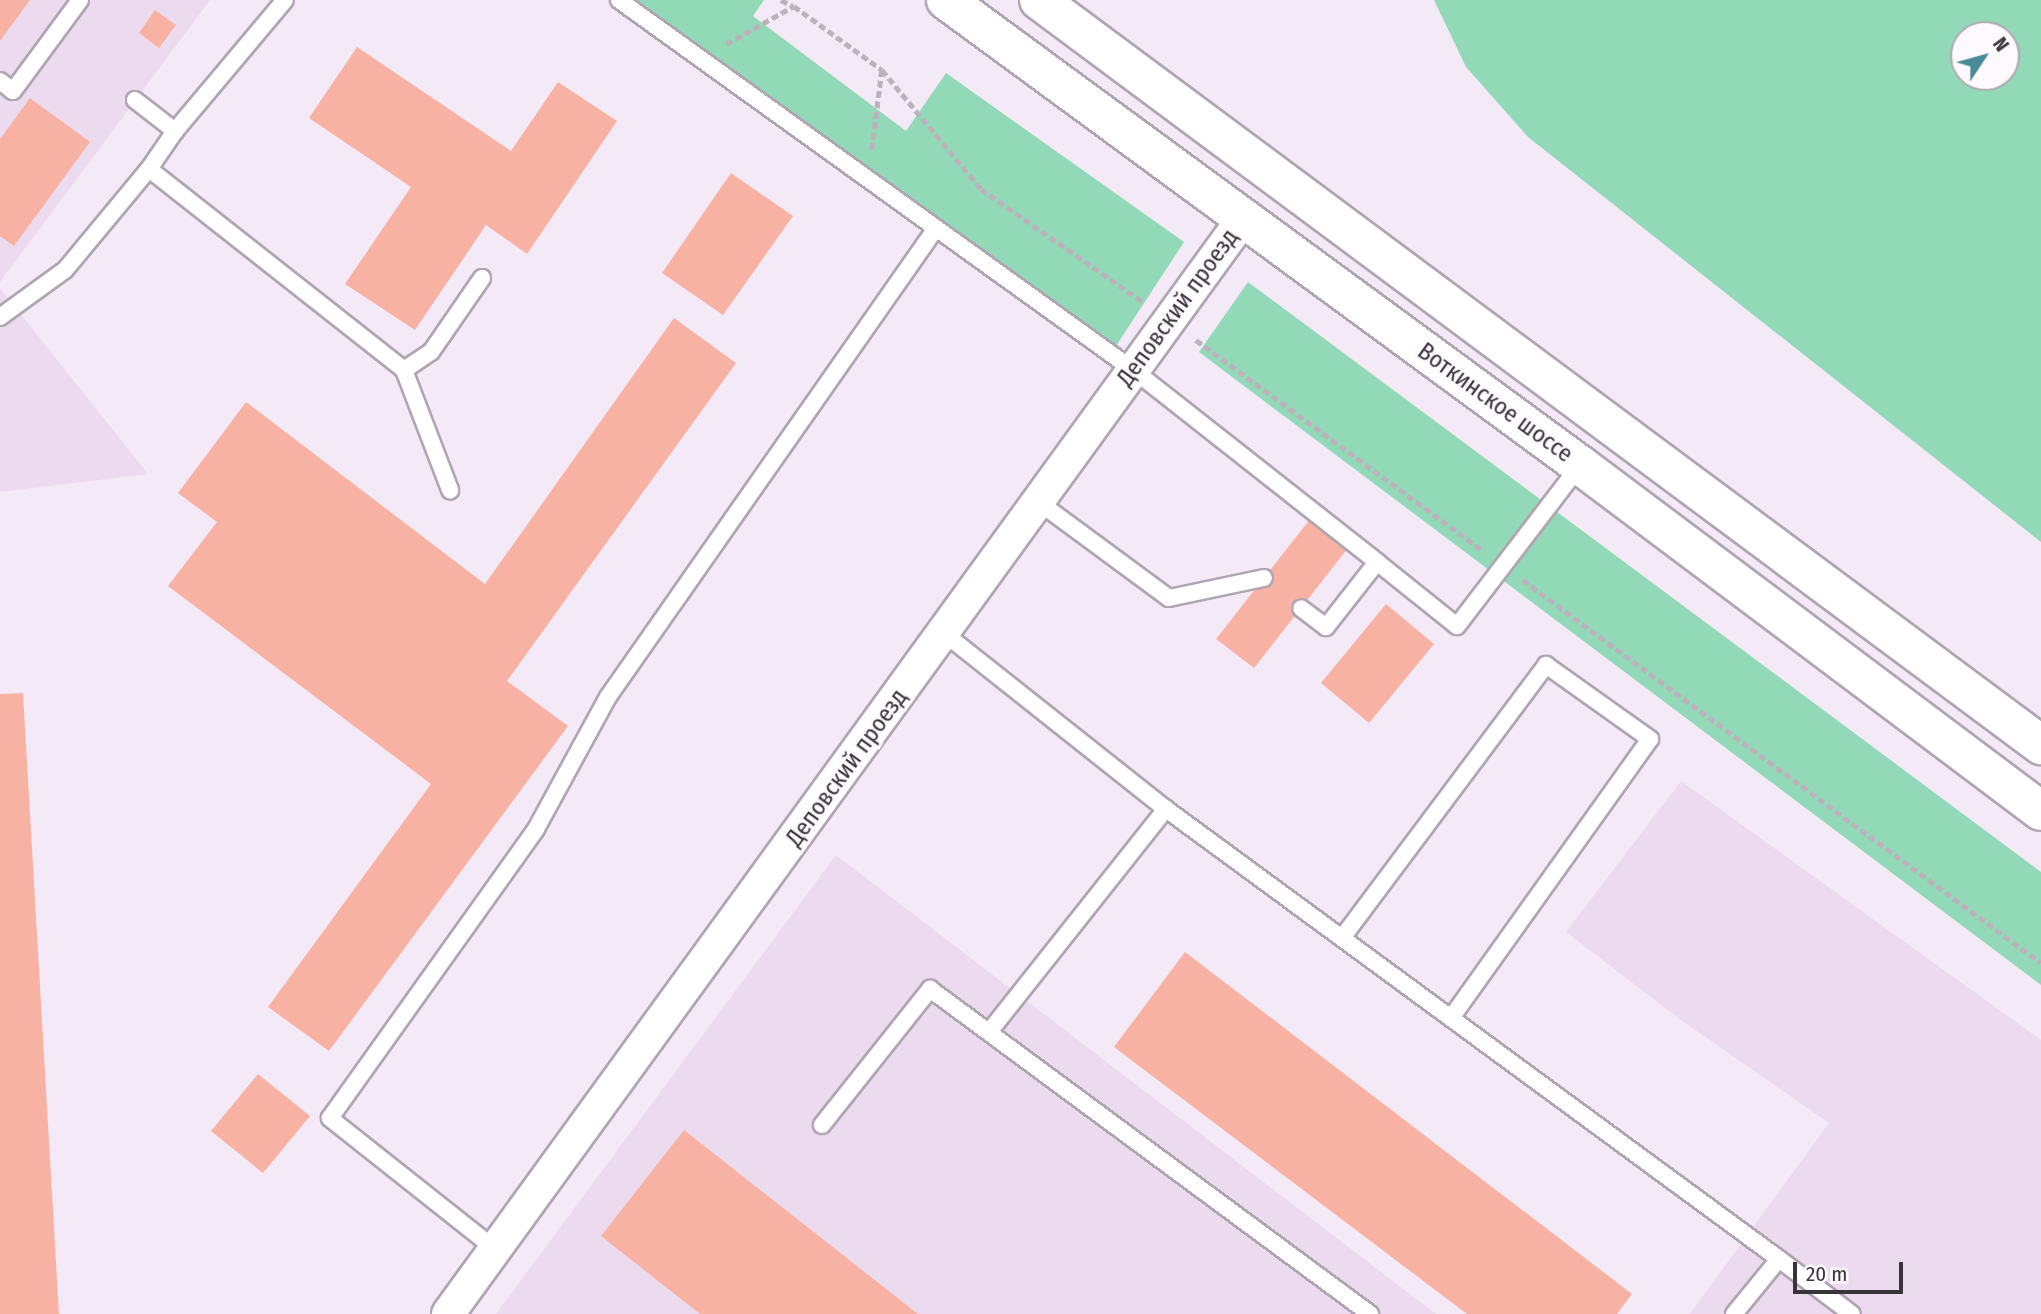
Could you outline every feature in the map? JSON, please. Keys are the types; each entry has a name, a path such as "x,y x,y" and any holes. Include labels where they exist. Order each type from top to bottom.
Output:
{"main road":[{"name":"Воткинское шоссе","path":"946,0 1580,465 2041,811"},
{"name":"Воткинское шоссе","path":"1039,0 2041,746"},
{"path":"1242,219 1277,177"}],"street":[{"name":"Деповский проезд","path":"448,1314 1040,503 1132,369 1242,219"}],"lane":[{"path":"0,81 13,91 80,0"},
{"path":"0,317 65,270 149,169 174,131 285,0"},
{"path":"619,0 1132,369 1457,626 1580,465"},
{"path":"135,100 174,131"},
{"path":"149,169 404,370 450,490"},
{"path":"495,1249 330,1118 536,829 608,696 936,228"},
{"path":"404,370 431,352 482,278"},
{"path":"1040,503 1170,598 1264,578"},
{"path":"1301,608 1326,627 1377,562"},
{"path":"945,634 1166,809 1852,1314"},
{"path":"1342,939 1546,665 1650,739 1451,1018"},
{"path":"989,1032 1166,809"},
{"path":"822,1125 930,989 1370,1314"},
{"path":"1734,1314 1779,1259"}],"path":[{"path":"782,0 882,70 981,189 1169,320 2041,963"},
{"path":"701,58 794,6"},
{"path":"868,179 882,70"}],"shaded area":[{"path":"0,0 210,0 0,282"},
{"path":"0,288 148,474 0,492"},
{"path":"1681,781 2041,1040 2041,1314 1690,1314 1829,1123 1681,1020 1566,932"},
{"path":"836,855 1436,1314 496,1314"}],"green space":[{"path":"624,0 764,0 753,16 906,131 946,73 1184,242 1114,349"},
{"path":"1434,0 2041,0 2041,542 1528,137 1466,67"},
{"path":"1248,282 2041,872 2041,985 1199,352"}],"building":[{"path":"0,0 30,0 0,41"},
{"path":"155,10 176,25 159,48 139,33"},
{"path":"357,47 511,151 558,82 617,121 527,254 486,225 415,330 345,284 411,187 309,118"},
{"path":"30,98 90,142 14,246 0,236 0,139"},
{"path":"731,173 793,216 723,315 662,273"},
{"path":"674,318 736,363 507,681 568,726 329,1051 268,1007 431,784 168,586 217,522 178,493 246,402 485,584"},
{"path":"1311,518 1348,548 1254,668 1216,639"},
{"path":"1386,604 1434,644 1369,723 1321,683"},
{"path":"23,693 59,1314 0,1314 0,694"},
{"path":"1185,952 1632,1294 1617,1314 1467,1314 1114,1047"},
{"path":"258,1074 310,1116 263,1173 211,1131"},
{"path":"684,1130 918,1314 700,1314 601,1236"}]}
